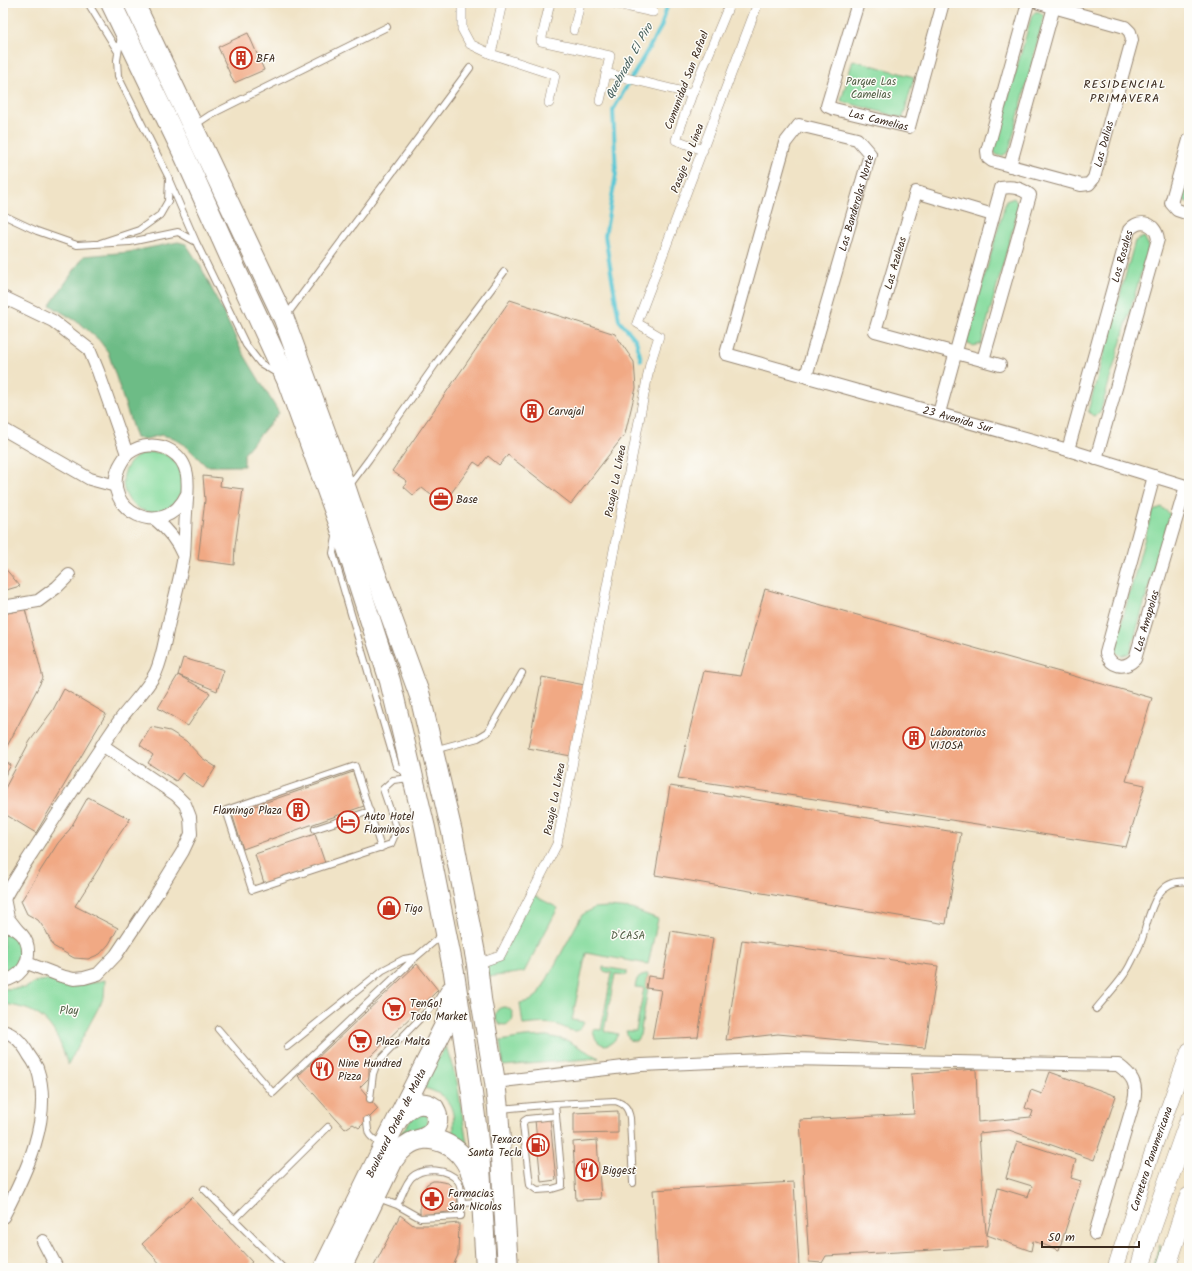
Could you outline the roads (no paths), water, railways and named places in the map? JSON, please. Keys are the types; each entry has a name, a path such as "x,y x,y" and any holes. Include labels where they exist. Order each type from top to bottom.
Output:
{"highway":[{"path":"111,3 185,157 287,380 339,522 390,681 425,828 454,973 479,1149 486,1268"},
{"path":"134,3 194,126 284,319 420,696 452,832 477,964 498,1109 508,1268"},
{"name":"Boulevard Orden de Malta","path":"324,1268 445,1025 452,1002 454,973"},
{"path":"396,1121 408,1108 416,1104 426,1104 431,1106 436,1114 436,1125 430,1134 424,1138"},
{"path":"424,1138 436,1140 445,1144 460,1154 468,1164 473,1177 471,1203 484,1232"},
{"name":"Boulevard Orden de Malta","path":"341,1268 395,1156 406,1146 424,1138"}],"main road":[{"name":"Carretera Panamericana","path":"1140,1268 1152,1228 1189,1121"},
{"path":"1166,1268 1189,1197"},
{"path":"1179,1268 1180,1223"}],"street":[{"path":"462,3 462,29 470,44 491,54 555,76 550,103"},
{"path":"491,54 502,3"},
{"path":"550,3 542,41 610,56 600,101"},
{"path":"574,30 580,3"},
{"path":"613,3 631,5 654,12"},
{"name":"Comunidad San Rafael","path":"703,150 676,140 692,94 730,3"},
{"name":"Pasaje La Línea","path":"477,964 500,956 557,844 650,364 659,336 637,323 758,3"},
{"name":"Las Camelias","path":"858,3 827,106 909,127 943,3"},
{"name":"Las Dalias","path":"1028,3 987,151 988,158 992,161 1081,185 1089,184 1094,178 1132,40 1130,32 1125,27 1055,5 1039,3"},
{"path":"1010,166 1055,5"},
{"path":"606,73 692,94"},
{"name":"Las Banderolas Norte","path":"726,354 785,143 799,125 858,139 870,154 806,376"},
{"path":"1189,140 1171,202 1177,210 1189,214"},
{"path":"939,414 1001,188 1018,188 1030,195 983,360"},
{"name":"Las Azaleas","path":"993,215 916,192 875,331 1000,365"},
{"name":"Los Rosales","path":"1068,450 1130,230 1136,224 1146,223 1151,225 1157,231 1158,239 1096,459"},
{"path":"3,297 53,321 89,349 120,430 131,452"},
{"name":"23 Avenida Sur","path":"726,354 1068,450 1188,486"},
{"path":"3,429 90,479 116,486"},
{"path":"3,981 20,974 27,962 29,950 21,934 8,918 4,899 102,745 145,690 156,671 162,655 184,556 189,480 185,466 176,454 163,447 156,446 149,446 131,452 117,472 116,486 120,499 129,510 141,517 155,519 168,515 184,501 187,494"},
{"path":"90,479 117,472"},
{"name":"Las Amapolas","path":"1154,476 1106,653 1108,658 1116,665 1127,665 1135,659 1188,486"},
{"path":"155,519 167,529 178,544 184,556"},
{"path":"3,608 38,600 57,587 69,575"},
{"path":"27,962 61,976 74,979 98,974 116,955 131,934 184,851 191,834 190,817 185,804 176,795 102,745"},
{"path":"3,926 15,929 21,934"},
{"path":"3,1031 23,1043 37,1068 41,1088 41,1114 37,1136 13,1197 3,1217"},
{"name":"Carretera Panamericana","path":"1114,1268 1151,1156 1189,1050"},
{"path":"495,1082 641,1065 787,1059 1118,1065 1127,1072 1133,1081 1136,1091 1095,1234"},
{"path":"43,1241 57,1268"}],"lane":[{"path":"88,3 118,52"},
{"path":"194,126 210,115 387,27"},
{"path":"123,28 117,60 118,76 169,178 196,242 246,345 260,363 287,380"},
{"path":"284,319 470,68"},
{"path":"100,243 138,230 160,215 168,201 169,178"},
{"path":"3,215 37,231 78,245 130,242 178,232 196,242"},
{"path":"346,489 370,459 437,362 504,272"},
{"path":"433,750 478,738 488,732 522,673"},
{"path":"381,848 355,766 226,810 252,890 381,848 391,844 397,830 383,788 393,780 412,778"},
{"path":"315,829 370,811"},
{"path":"1096,1009 1130,966 1141,940 1151,908 1157,896 1170,883 1181,881 1189,882"},
{"path":"218,1028 273,1093 445,931"},
{"path":"287,1047 383,970 404,959 416,957"},
{"path":"370,1099 373,1074 377,1063 437,1001 454,973"},
{"path":"498,1109 615,1101 622,1103 628,1109 630,1118 632,1183"},
{"path":"555,1104 562,1186 552,1189 537,1190 530,1185 523,1125 524,1121 527,1119 556,1116"},
{"path":"367,1120 368,1133 371,1137 384,1146"},
{"path":"234,1220 328,1127"},
{"path":"375,1197 397,1205 420,1218 461,1216 471,1203 458,1181 445,1172 436,1170 425,1171 410,1178 397,1205"},
{"path":"204,1189 283,1268"}],"waterway":[{"name":"Quebrada El Piro","path":"641,360 636,340 619,320 605,236 616,174 613,110 661,27 668,3"}],"place":[{"name":"BFA","path":"241,58"},
{"name":"Carvajal","path":"532,411"},
{"name":"Base","path":"441,499"},
{"name":"Laboratorios VIJOSA","path":"914,738"},
{"name":"Flamingo Plaza","path":"298,810"},
{"name":"Auto Hotel Flamingos","path":"348,822"},
{"name":"Tigo","path":"389,908"},
{"name":"TenGo! Todo Market","path":"394,1009"},
{"name":"Plaza Malta","path":"360,1041"},
{"name":"Nine Hundred Pizza","path":"322,1069"},
{"name":"Texaco Santa Tecla","path":"538,1145"},
{"name":"Biggest","path":"587,1170"},
{"name":"Farmacias San Nicolas","path":"432,1199"}],"district":[{"name":"RESIDENCIAL PRIMAVERA","path":"1125,91"}],"park label":[{"name":"Parque Las Camelias","path":"871,87"},
{"name":"D'CASA","path":"628,935"},
{"name":"Play","path":"69,1010"}]}
